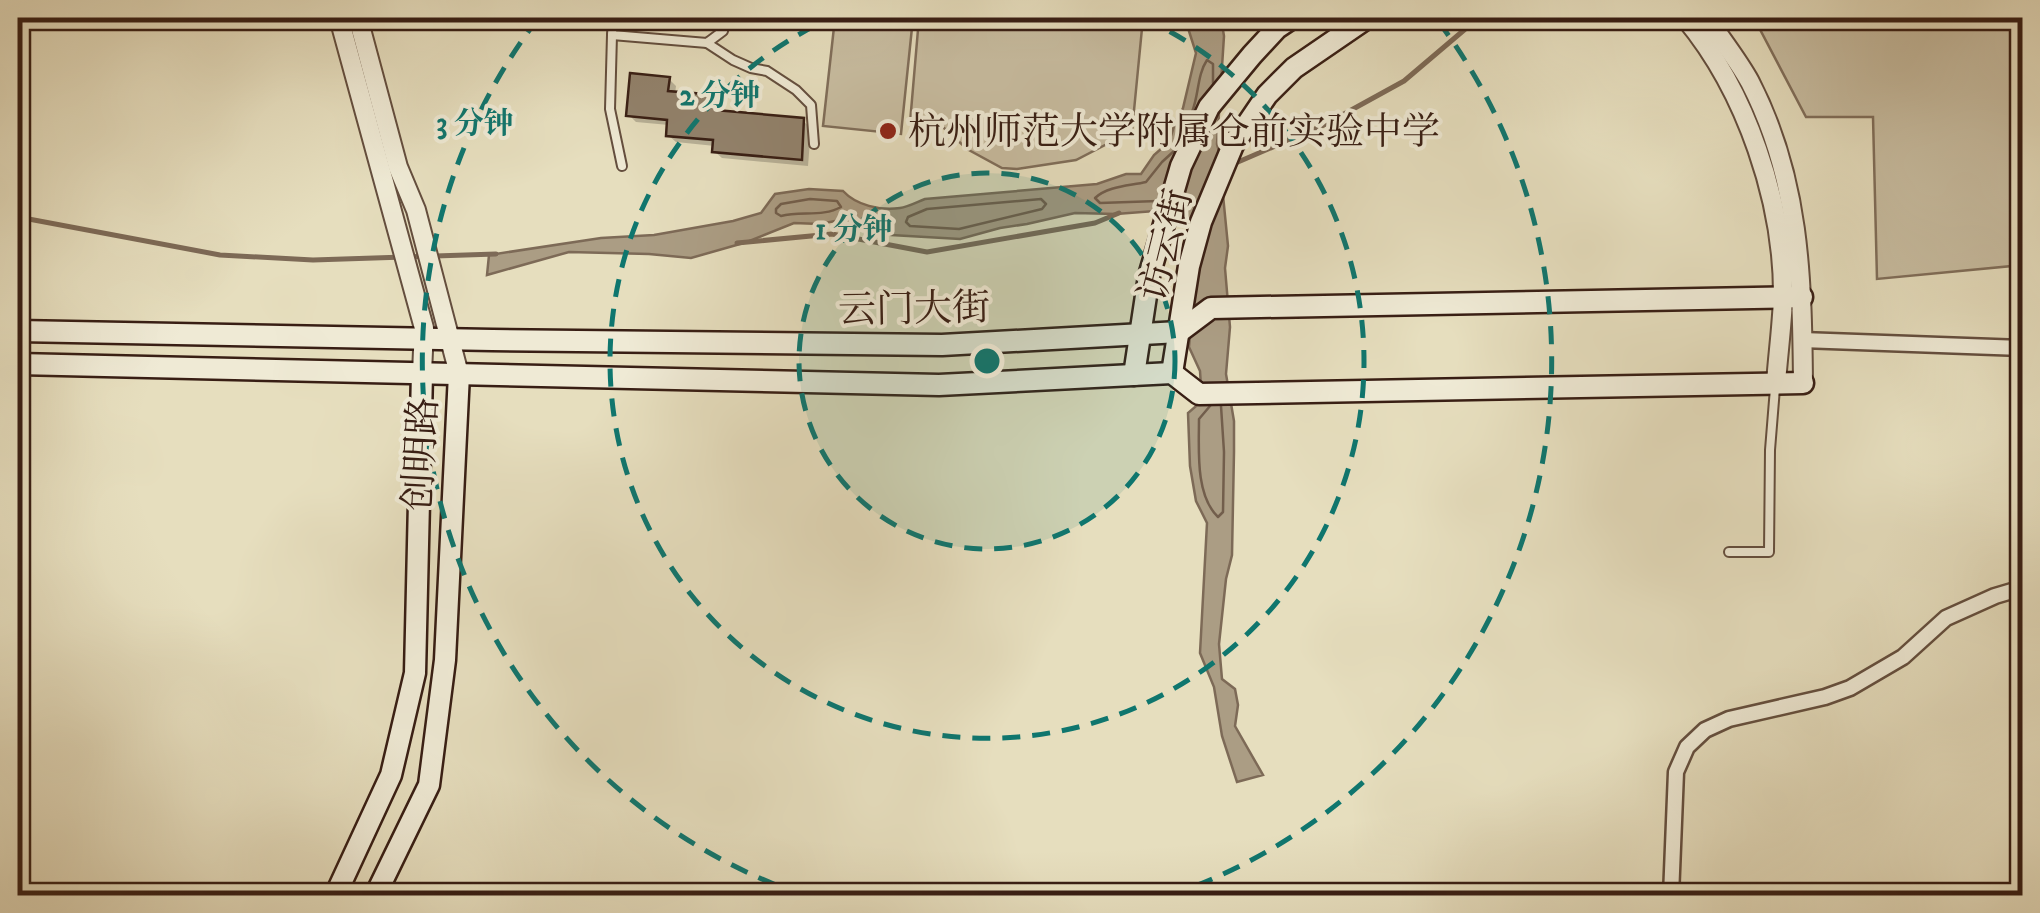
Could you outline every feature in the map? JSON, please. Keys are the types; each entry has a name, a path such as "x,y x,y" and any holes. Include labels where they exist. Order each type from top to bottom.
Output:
{"main road":[{"name":"访云街","path":"1134,375 1152,268 1181,166 1209,108 1264,41 1292,18"},
{"name":"访云街","path":"1172,374 1189,266 1201,222 1232,145 1266,95 1294,68 1367,18"},
{"name":"云门大街","path":"18,331 942,345 1179,332 1211,308 1792,297"},
{"name":"云门大街","path":"18,364 939,385 1172,374 1199,394 1803,383"},
{"name":"创明路","path":"335,896 391,774 415,672 422,373"},
{"name":"创明路","path":"375,896 429,784 445,660 460,374"}],"street":[{"name":"创明路","path":"339,18 424,328 422,373"},
{"name":"创明路","path":"358,18 460,374"},
{"path":"1685,18 1702,37 1732,88 1766,179 1802,340 1803,383"},
{"path":"1707,18 1748,79 1768,123 1792,210 1800,263 1776,383"},
{"path":"1802,340 2022,348"},
{"path":"1671,896 1676,772 1687,746 1705,730 1729,719 1850,688 1903,657 1946,618 2022,588"}],"lane":[{"path":"613,18 610,109 622,166"},
{"path":"707,43 723,31 726,18"},
{"path":"612,35 707,43 732,60 767,71 811,105 814,144"},
{"path":"1729,552 1769,552 1770,450 1776,383"}],"shaded area":[{"path":"835,18 913,18 901,134 823,126"},
{"path":"919,18 1143,18 1132,131 1076,160 1017,169 1002,168 967,149 944,128 910,123"},
{"path":"1754,18 2022,18 2022,265 1877,279 1873,117 1806,117"}],"water":[{"path":"1188,18 1221,18 1224,36 1217,144 1224,170 1230,327 1226,374 1234,421 1234,452 1232,555 1219,644 1222,679 1235,689 1235,726 1263,775 1237,782 1222,736 1214,687 1200,653 1207,523 1196,501 1188,413 1202,401 1200,371 1189,347 1195,278 1188,224 1181,209 1075,213 960,239 891,235 856,220 794,223 691,258 569,252 487,275 489,255 733,221 761,213 775,194 809,189 843,191 861,203 892,209 925,199 1097,184 1126,174 1141,174 1169,142 1183,108 1196,53"}],"building":[{"path":"630,73 670,77 668,91 718,95 716,110 804,118 802,160 712,152 713,140 666,136 667,120 626,116"}],"waterway":[{"path":"1231,165 1324,125 1404,81 1470,25 1496,18"},
{"path":"737,243 832,234 927,252 1095,223 1119,213"},
{"path":"18,217 220,255 313,260 496,254"}],"place":[{"name":"杭州师范大学附属仓前实验中学","path":"888,131"}]}
